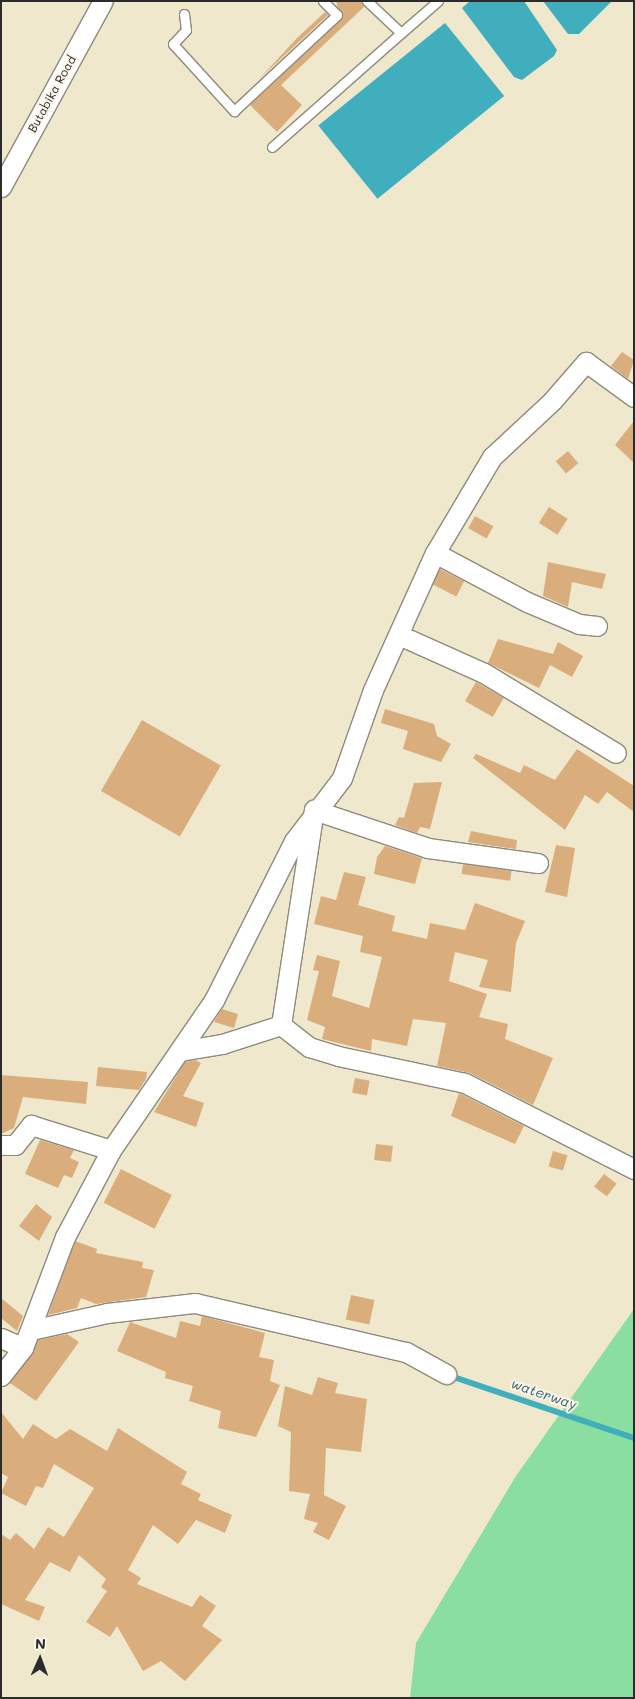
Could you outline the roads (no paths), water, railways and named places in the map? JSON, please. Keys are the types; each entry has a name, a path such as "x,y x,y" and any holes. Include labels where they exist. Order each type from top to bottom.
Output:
{"street":[{"name":"Butabika Road","path":"1,187 103,1"},
{"path":"1,1376 23,1348 64,1237 111,1150 214,1000 314,810 342,778 373,690 435,552 492,457 552,401 586,362 634,397"},
{"path":"435,552 560,617 597,626"},
{"path":"399,635 484,673 616,753"},
{"path":"314,810 428,848 538,863"},
{"path":"281,1025 314,810"},
{"path":"180,1051 222,1044 281,1025"},
{"path":"281,1025 309,1046 338,1056 465,1083 634,1169"},
{"path":"1,1145 15,1145 31,1125 111,1150"},
{"path":"31,1330 107,1313 195,1303 406,1352 446,1374"},
{"path":"1,1338 23,1348"}],"lane":[{"path":"184,14 186,30 174,44 234,110 337,15 324,1"},
{"path":"367,1 402,33"},
{"path":"272,147 438,1"}],"water":[{"path":"470,1 524,1 557,50 554,56 522,80 514,77 462,8"},
{"path":"543,1 612,1 579,34 568,34"},
{"path":"445,23 504,96 377,199 318,126"}],"waterway":[{"name":"waterway","path":"448,1375 634,1438"}]}
